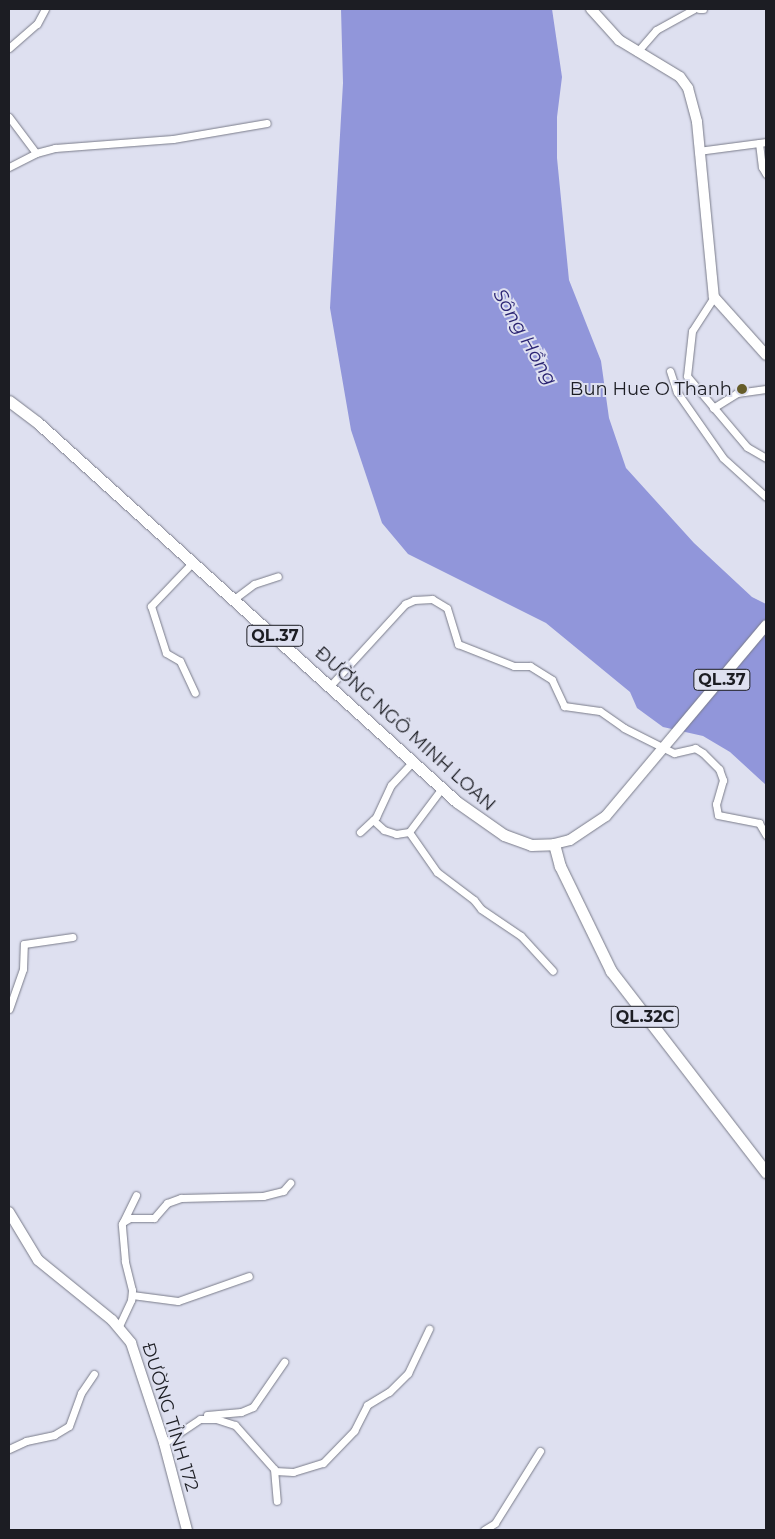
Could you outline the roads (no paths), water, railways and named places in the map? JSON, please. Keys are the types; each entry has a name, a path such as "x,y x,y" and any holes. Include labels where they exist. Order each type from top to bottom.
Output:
{"highway":[{"name":"ĐƯỜNG NGÔ MINH LOAN","path":"9,402 37,422 329,687 442,788 490,828 531,845 554,844"},
{"name":"QL.32C","path":"554,844 560,866 611,971 766,1172"}],"main road":[{"path":"591,9 607,30 637,52 680,77 688,88 694,102 714,297 766,355"},
{"name":"ĐƯỜNG NGÔ MINH LOAN","path":"554,844 570,840 606,816 677,735 766,625"},
{"name":"ĐƯỜNG TỈNH 172","path":"9,1212 47,1270 119,1326 136,1352 164,1444 187,1530"}],"street":[{"path":"9,48 37,24 45,9"},
{"path":"637,52 656,30 694,9"},
{"path":"9,117 36,153"},
{"path":"9,167 36,153 130,140 173,139 267,123"},
{"path":"698,151 762,143 762,167 766,174"},
{"path":"714,297 692,331 686,369 690,382 746,447 766,458"},
{"path":"670,371 677,392 722,458 766,497"},
{"path":"713,408 737,393 766,389"},
{"path":"193,562 151,606 166,654 180,662 195,693"},
{"path":"234,599 254,584 278,576"},
{"path":"329,687 406,604 414,600 432,600 447,608 458,644 514,666 530,666 552,680 564,706 600,711 674,753 695,748 704,752 719,770 723,780 716,804 718,815 759,823 766,835"},
{"path":"360,832 364,825 373,820 391,785 413,761"},
{"path":"373,820 384,830 396,834 409,832 442,788"},
{"path":"409,832 437,872 474,900 481,909 521,936 553,971"},
{"path":"9,1009 23,969 24,944 72,937"},
{"path":"123,1222 130,1218 154,1218 167,1203 181,1198 263,1196 283,1191 290,1183"},
{"path":"119,1326 132,1294 122,1241 123,1222 136,1195"},
{"path":"132,1294 178,1301 249,1276"},
{"path":"275,1471 293,1472 323,1463 354,1431 367,1405 389,1392 408,1373 429,1329"},
{"path":"164,1444 208,1414 241,1412 254,1407 284,1362"},
{"path":"9,1449 26,1441 54,1435 69,1426 81,1393 94,1374"},
{"path":"200,1419 222,1420 242,1429 275,1471 276,1501"},
{"path":"484,1530 495,1523 540,1451"}],"water":[{"name":"Sông Hồng","path":"341,9 552,9 562,77 557,117 557,158 569,280 601,361 609,418 626,468 694,543 752,597 766,604 766,785 730,752 703,736 663,727 637,708 630,692 546,623 408,554 382,523 351,430 330,308 343,83"}],"place":[{"name":"Bun Hue O Thanh","path":"742,389"}]}
